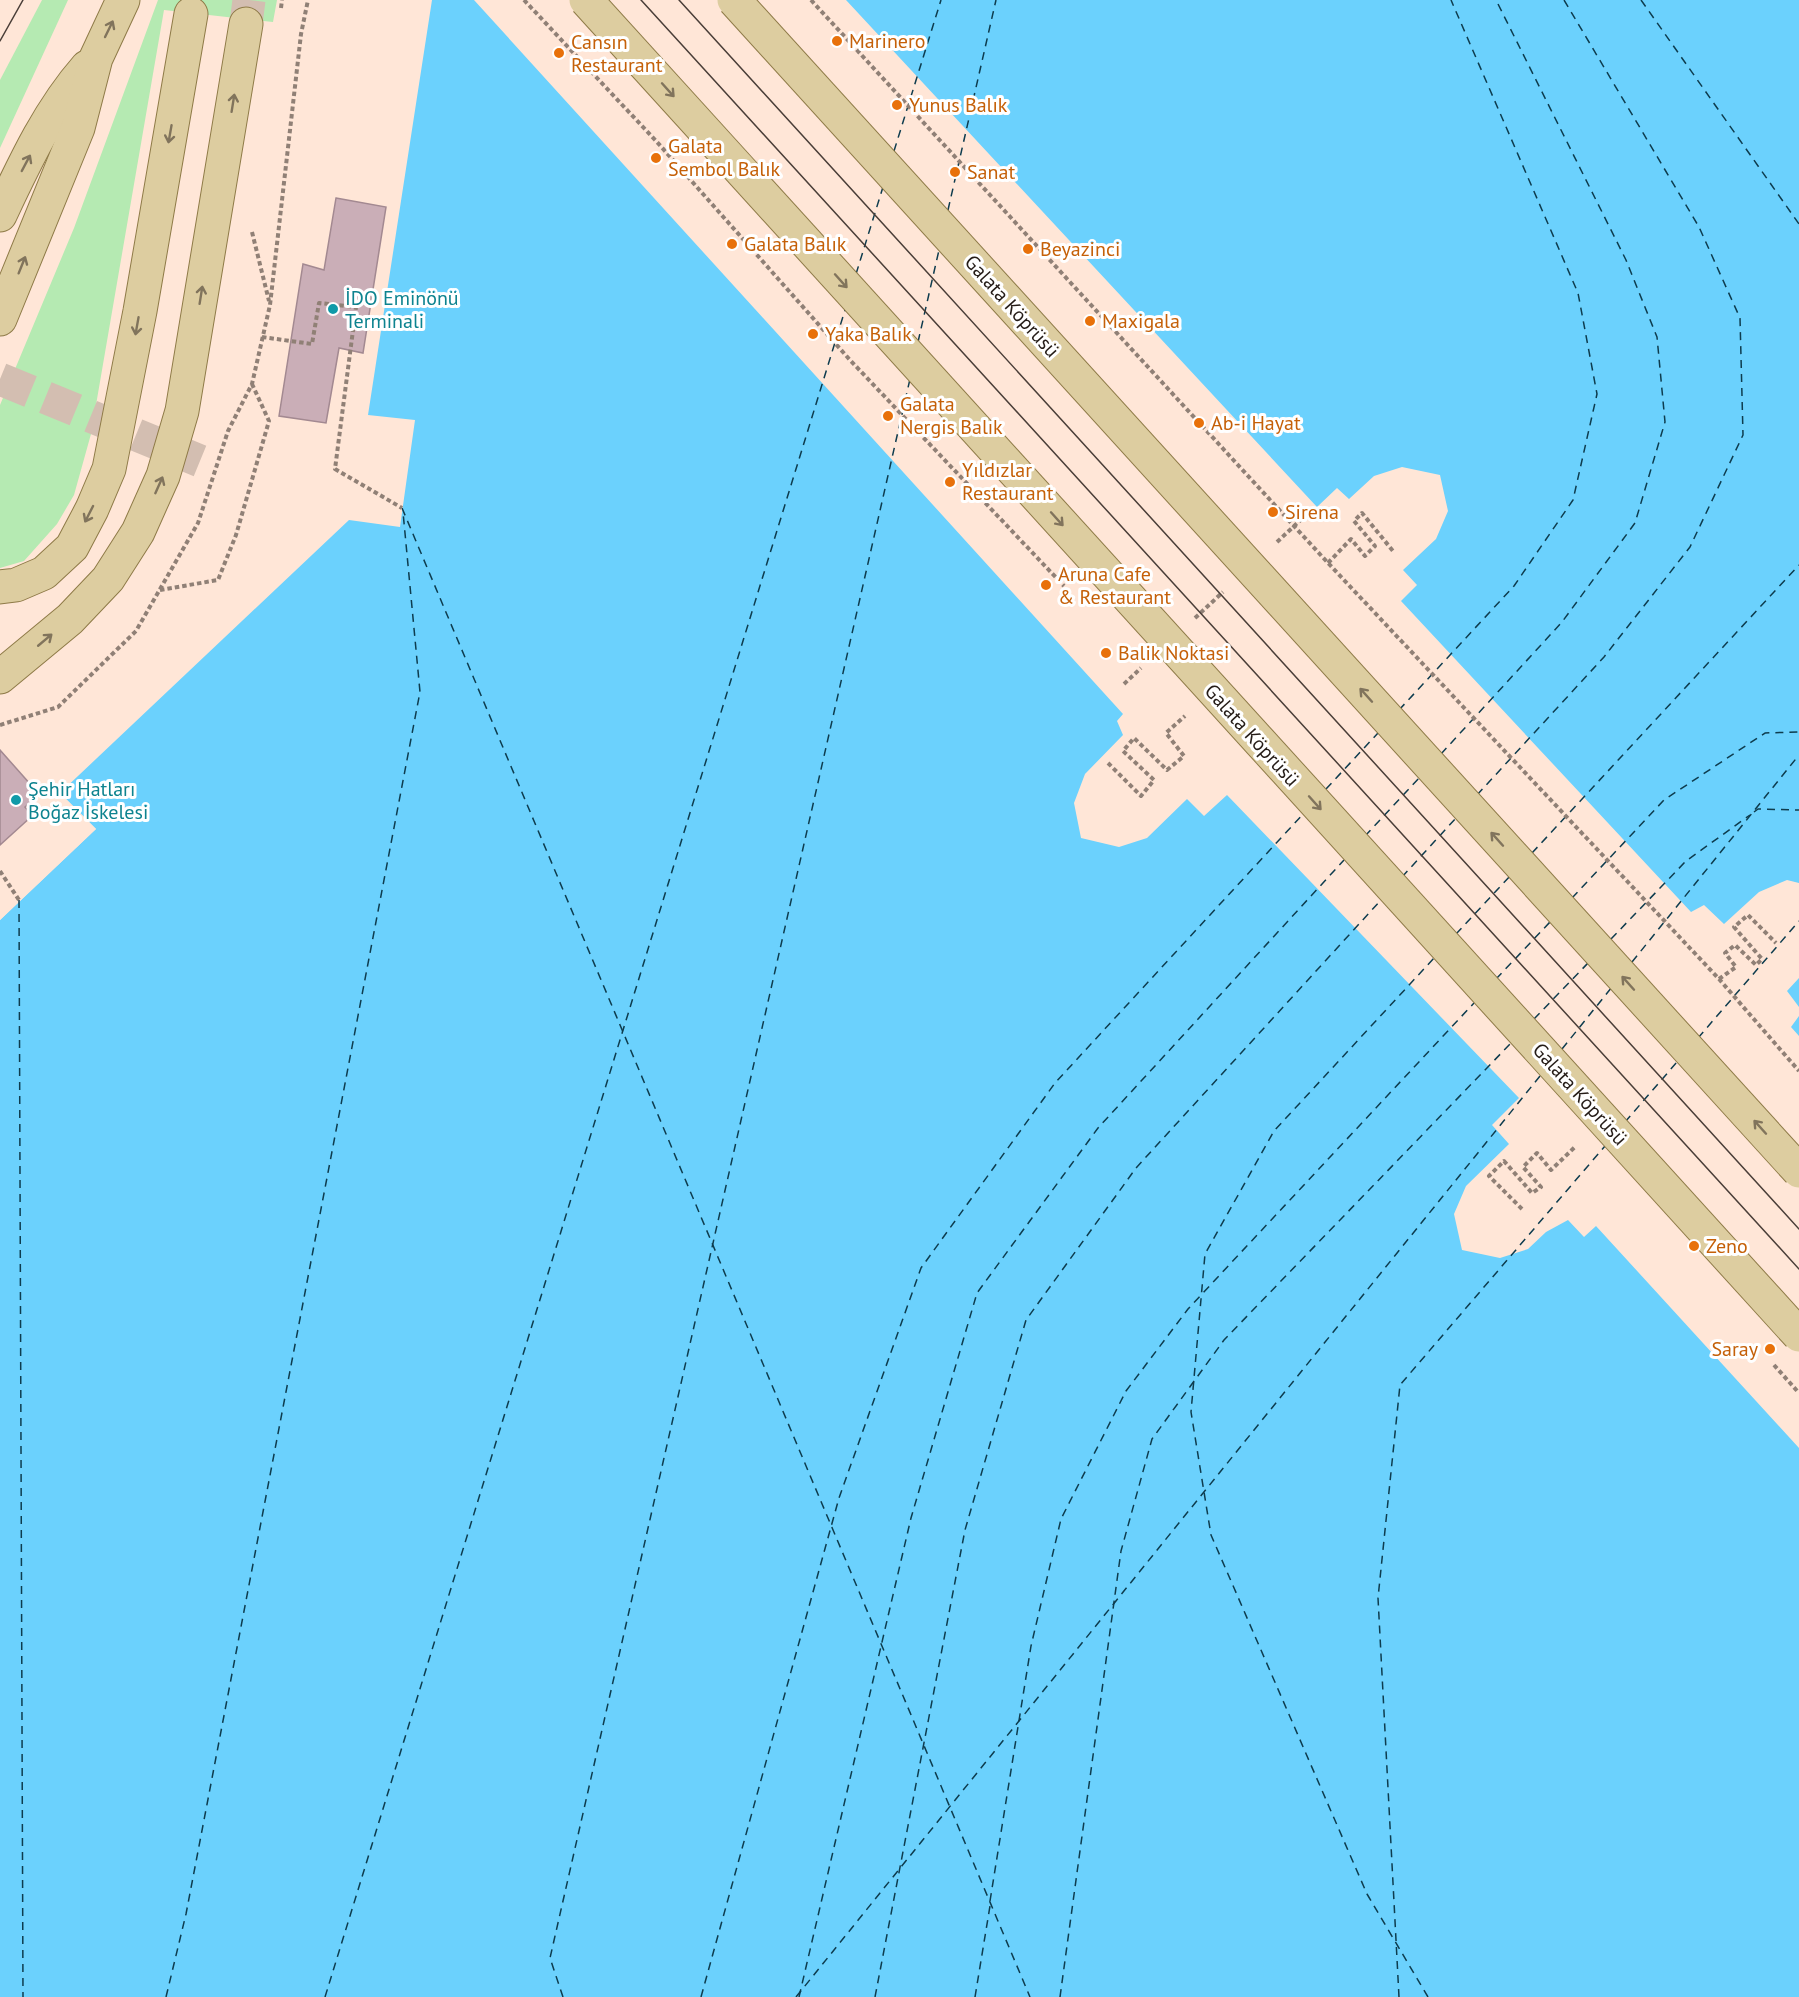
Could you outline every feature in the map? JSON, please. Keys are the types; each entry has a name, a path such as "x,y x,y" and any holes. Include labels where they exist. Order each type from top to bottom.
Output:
{"main road":[{"path":"0,319 78,128 96,57 123,0"},
{"name":"Galata Köprüsü","path":"586,0 1799,1335"},
{"name":"Galata Köprüsü","path":"734,0 1799,1171"},
{"path":"0,587 16,585 44,573 72,547 92,510 110,468 142,300 191,14"},
{"path":"0,677 70,619 108,579 138,532 163,476 182,411 246,24"},
{"path":"0,215 42,133 70,86 96,57"}],"path":[{"path":"301,34 308,0"},
{"path":"811,0 1328,563 1719,979 1799,1071"},
{"path":"262,337 312,344 319,303 356,307 335,469 402,508"},
{"path":"159,590 218,580 236,535 268,421 252,384"},
{"path":"1328,563 1351,539 1365,556 1375,546 1354,520 1362,513 1393,551"},
{"path":"1272,546 1307,514"},
{"path":"1193,619 1228,587"},
{"path":"1124,684 1141,668"},
{"path":"1108,763 1141,796 1154,780 1123,751 1134,738 1167,771 1184,756 1166,733 1186,715"},
{"path":"0,871 20,900"},
{"path":"1719,979 1736,967 1725,953 1735,945 1756,965 1762,958 1734,927 1748,915 1776,943"},
{"path":"1522,1209 1489,1176 1504,1161 1532,1193 1541,1187 1523,1167 1537,1153 1551,1170 1576,1145"}],"green space":[{"path":"42,0 68,0 0,148 0,80"},
{"path":"158,0 277,0 273,22 164,10 91,434 74,495 57,524 24,561 0,568 0,405 74,228"}],"water":[{"path":"432,0 1799,0 1799,1997 0,1997 0,920 96,829 60,793 349,520 400,527 415,420 368,415"}],"pier":[{"path":"474,0 846,0 1317,507 1337,488 1349,499 1374,476 1402,467 1440,475 1448,511 1436,539 1403,570 1417,585 1401,601 1691,912 1704,905 1724,924 1759,892 1787,880 1799,883 1799,978 1787,991 1799,1007 1799,1016 1791,1027 1799,1036 1799,1448 1596,1226 1584,1237 1568,1220 1546,1232 1528,1249 1500,1258 1462,1250 1454,1214 1466,1186 1509,1144 1492,1125 1519,1098 1227,795 1204,816 1187,799 1147,838 1119,847 1081,838 1074,803 1085,774 1123,735 1117,721 1123,714"},
{"path":"57,793 60,793 96,829 0,920 0,915 17,898 92,829"}],"building":[{"name":"İDO Eminönü Terminali","path":"336,198 386,207 363,353 339,348 326,423 279,416 303,264 324,270"},
{"name":"Şehir Hatları Boğaz İskelesi","path":"0,750 39,794 25,807 32,816 0,845"}],"ferry route":[{"path":"894,151 941,0"},
{"path":"948,210 996,0"},
{"path":"1399,710 1514,586 1573,500 1597,394 1578,293 1451,0"},
{"path":"1441,754 1562,622 1635,523 1665,422 1657,337 1626,260 1496,0"},
{"path":"1477,795 1604,657 1690,547 1743,435 1740,318 1699,227 1564,0"},
{"path":"1641,0 1799,224"},
{"path":"856,274 883,187"},
{"path":"918,342 939,250"},
{"path":"325,1997 845,310"},
{"path":"563,1997 550,1958 910,379"},
{"path":"402,508 1030,1997"},
{"path":"166,1997 186,1914 420,692 403,512"},
{"path":"1532,853 1799,565"},
{"path":"1572,898 1664,800 1765,733 1799,732"},
{"path":"1326,789 1378,733"},
{"path":"1632,962 1799,755"},
{"path":"1365,836 1419,778"},
{"path":"1754,812 1758,809 1799,810"},
{"path":"701,1997 839,1498 921,1268 1055,1083 1304,813"},
{"path":"1611,939 1686,861 1750,815"},
{"path":"1402,877 1456,818"},
{"path":"799,1997 911,1518 977,1293 1098,1128 1344,860"},
{"path":"1456,934 1510,876"},
{"path":"19,900 23,1997"},
{"path":"875,1997 965,1530 1026,1320 1136,1168 1381,900"},
{"path":"1698,1038 1799,921"},
{"path":"1496,979 1550,922"},
{"path":"1428,1997 1367,1894 1211,1535 1191,1412 1205,1254 1274,1131 1435,957"},
{"path":"1534,1019 1589,962"},
{"path":"1562,1049 1612,987"},
{"path":"990,1901 1031,1646 1061,1519 1126,1391 1188,1309 1474,1003"},
{"path":"1060,1997 1121,1551 1152,1439 1224,1340 1512,1042"},
{"path":"1625,1122 1677,1062"},
{"path":"796,1997 1540,1076"},
{"path":"1399,1997 1378,1598 1400,1385 1605,1146"},
{"path":"975,1997 990,1906"}],"tunnel":[{"path":"246,24 249,0"},
{"path":"0,379 200,461"}],"tram line":[{"path":"0,41 23,0"},
{"path":"641,0 1799,1269"},
{"path":"679,0 1799,1229"}],"place":[{"name":"Marinero","path":"837,41"},
{"name":"Cansın Restaurant","path":"559,53"},
{"name":"Yunus Balık","path":"897,105"},
{"name":"Galata Sembol Balık","path":"656,158"},
{"name":"Sanat","path":"955,172"},
{"name":"Galata Balık","path":"732,244"},
{"name":"Beyazinci","path":"1028,249"},
{"name":"İDO Eminönü Terminali","path":"333,309"},
{"name":"Maxigala","path":"1090,321"},
{"name":"Yaka Balık","path":"813,334"},
{"name":"Galata Nergis Balık","path":"888,416"},
{"name":"Ab-i Hayat","path":"1199,423"},
{"name":"Yıldızlar Restaurant","path":"950,482"},
{"name":"Sirena","path":"1273,512"},
{"name":"Aruna Cafe & Restaurant","path":"1046,585"},
{"name":"Balik Noktasi","path":"1106,653"},
{"name":"Şehir Hatları Boğaz İskelesi","path":"16,800"},
{"name":"Zeno","path":"1694,1246"},
{"name":"Saray","path":"1770,1349"}]}
